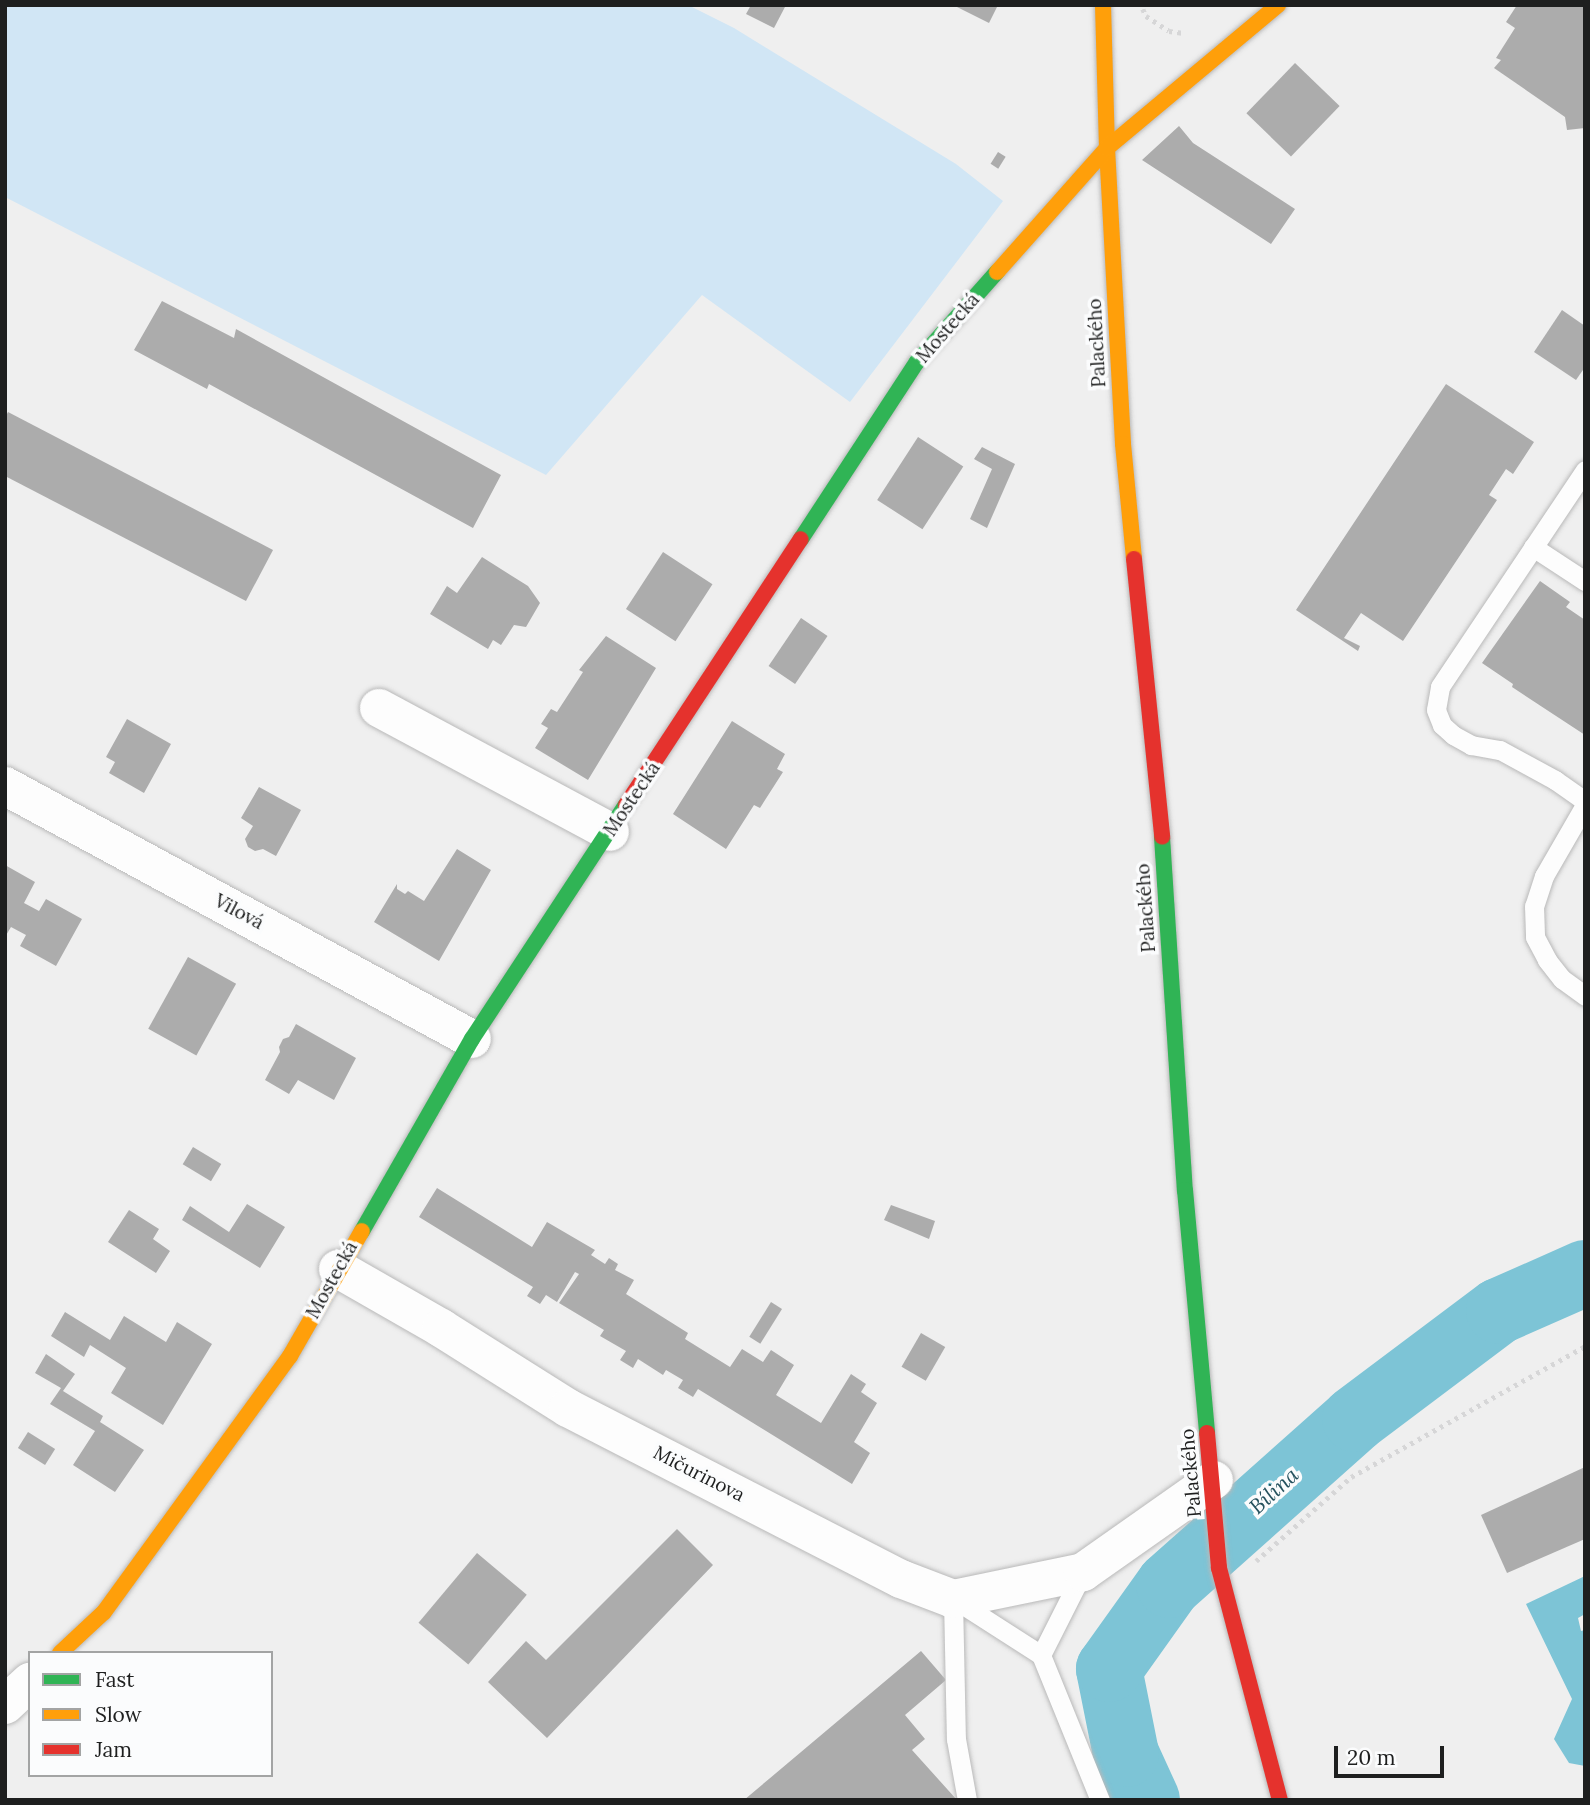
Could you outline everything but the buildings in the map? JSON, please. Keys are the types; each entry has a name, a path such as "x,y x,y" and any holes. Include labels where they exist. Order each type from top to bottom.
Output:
{"street":[{"name":"Palackého","path":"1102,5 1123,444 1166,873 1185,1189 1214,1480 1219,1568 1267,1760 1280,1800"},
{"name":"Mostecká","path":"63,1651 104,1612 290,1356 472,1039 918,362 1107,148 1278,5"},
{"path":"379,708 610,832"},
{"name":"Vilová","path":"5,786 472,1039"},
{"name":"Mičurinova","path":"338,1269 441,1328 568,1408 901,1579 953,1599"},
{"path":"953,1599 1083,1572 1214,1480"},
{"path":"5,1705 28,1684"}],"lane":[{"path":"1585,470 1440,687 1436,710 1442,725 1453,735 1471,745 1500,750 1555,780 1585,803 1544,876 1534,906 1535,937 1547,960 1562,979 1585,996"},
{"path":"1533,547 1585,581"},
{"path":"1041,1655 1083,1572"},
{"path":"953,1599 1041,1655 1100,1800"},
{"path":"953,1599 956,1739 967,1800"}],"path":[{"path":"1219,1568 1245,1572 1352,1478 1585,1346"}],"shaded area":[{"path":"5,5 688,5 734,28 956,164 1003,201 850,402 702,295 546,475 5,197"}],"water":[{"path":"1585,1576 1585,1614 1578,1618 1581,1631 1585,1630 1585,1766 1569,1763 1554,1739 1572,1699 1526,1604"}],"waterway":[{"name":"Bílina","path":"1147,1800 1126,1754 1109,1669 1169,1585 1355,1419 1499,1311 1585,1273"}],"traffic: fast":[{"path":"801,539 917,362 997,272"},
{"path":"362,1231 472,1039 626,805"},
{"path":"1162,837 1185,1190 1207,1433"}],"traffic: slow":[{"path":"1103,5 1107,148 1123,444 1134,559"},
{"path":"997,272 1107,148 1278,5"},
{"path":"62,1651 104,1612 290,1356 362,1231"}],"traffic: jam":[{"path":"626,805 801,539"},
{"path":"1134,559 1162,837"},
{"path":"1207,1433 1219,1568 1280,1800"}]}
